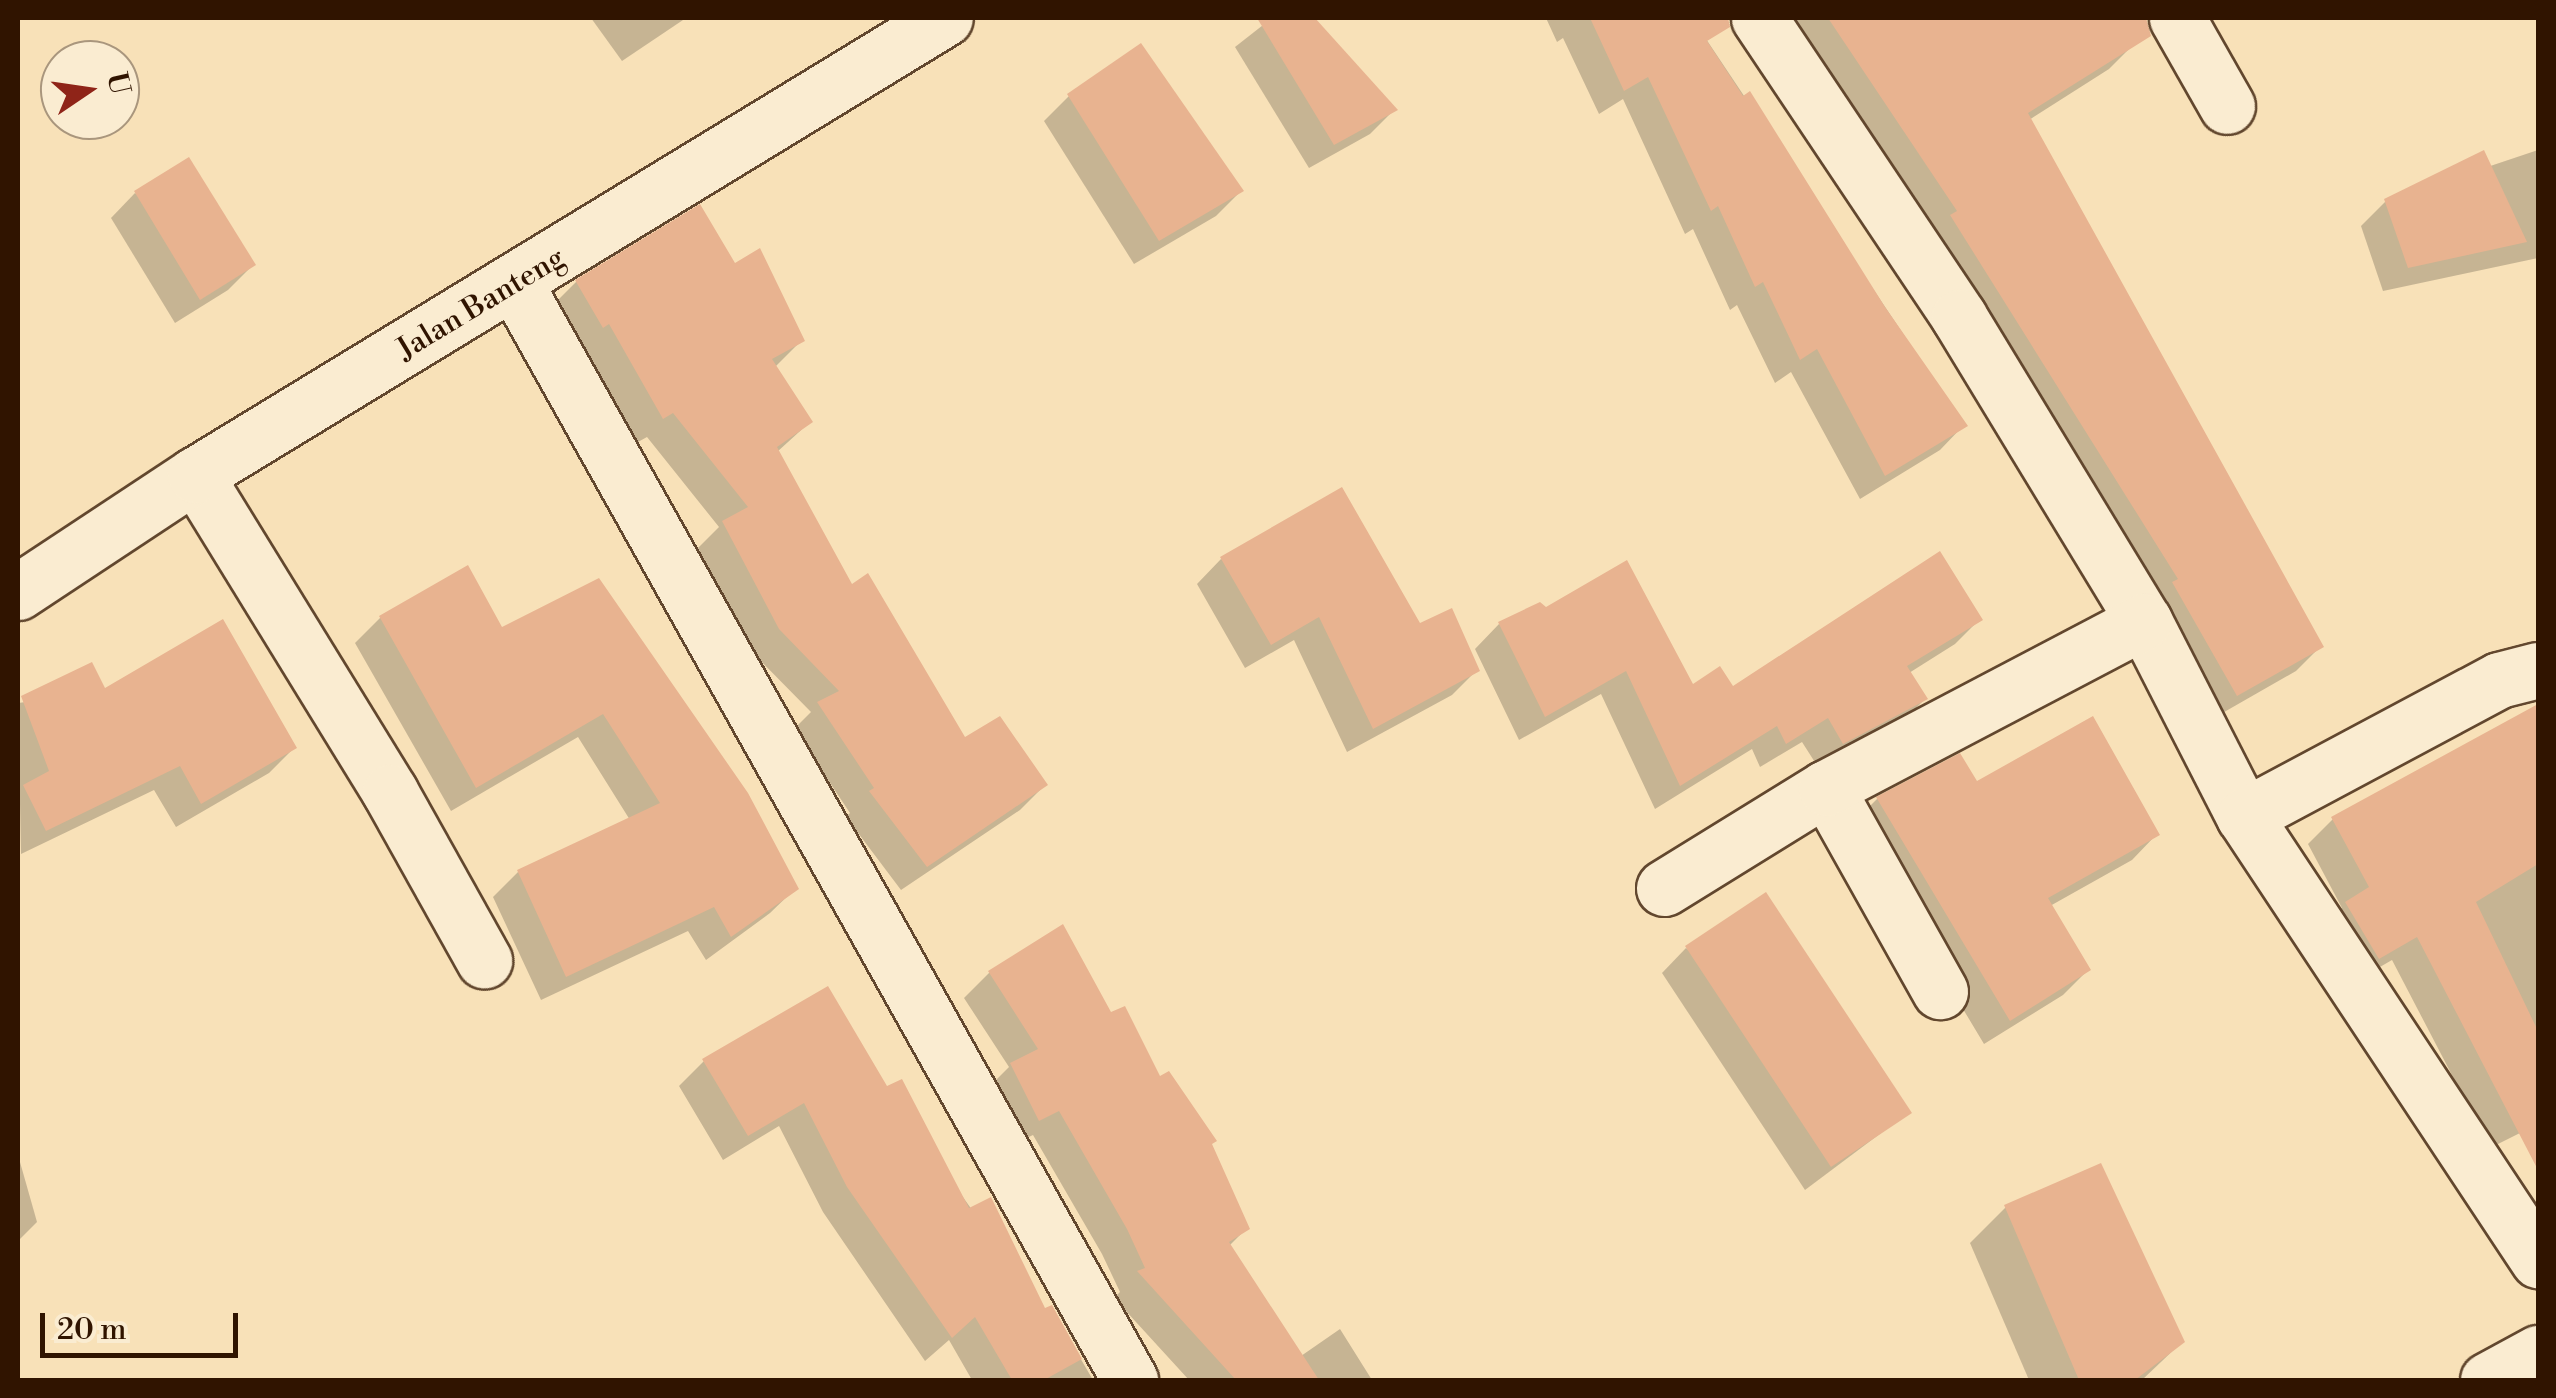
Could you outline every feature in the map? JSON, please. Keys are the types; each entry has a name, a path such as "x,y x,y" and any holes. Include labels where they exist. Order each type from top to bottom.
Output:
{"street":[{"name":"Jalan Banteng","path":"18,592 195,475 515,284 945,18"},
{"path":"1759,18 1960,317 2144,621 2244,816 2538,1260"},
{"path":"2177,18 2227,106"},
{"path":"515,284 1130,1380"},
{"path":"195,475 390,792 484,960"},
{"path":"1664,888 1826,788 2144,621"},
{"path":"2244,816 2498,680 2538,670"},
{"path":"1826,788 1940,990"},
{"path":"2488,1380 2538,1352"}],"building":[{"path":"1257,18 1315,18 1398,110 1334,145"},
{"path":"1590,18 1728,18 1730,27 1707,41 1743,96 1750,91 1885,307 1968,426 1885,476 1817,349 1800,360 1763,282 1755,287 1718,206 1711,211 1648,77 1624,91"},
{"path":"1828,18 2146,18 2151,36 2028,113 2324,647 2237,696 2172,582 2178,579 1950,215 1957,211"},
{"path":"1141,43 1244,191 1159,241 1067,94"},
{"path":"2484,150 2527,242 2408,268 2384,199"},
{"path":"189,157 256,265 200,300 134,191"},
{"path":"700,204 735,263 760,248 805,341 772,359 813,422 777,447 852,584 868,573 965,737 1000,716 1048,785 927,867 869,791 874,788 817,702 839,691 779,629 722,521 748,507 673,413 663,419 609,324 603,328 575,280"},
{"path":"1342,487 1420,623 1452,608 1480,671 1373,729 1319,617 1271,645 1220,557"},
{"path":"1940,551 1983,620 1907,666 1928,699 1843,744 1828,718 1786,744 1777,726 1680,786 1626,671 1545,717 1498,622 1540,602 1546,607 1627,560 1693,684 1720,666 1733,686"},
{"path":"468,565 502,627 599,578 748,793 799,889 731,937 714,907 566,977 517,870 660,803 603,714 476,788 379,616"},
{"path":"223,619 297,748 201,804 180,766 46,831 23,785 49,771 21,696 92,662 105,688"},
{"path":"2538,704 2538,864 2476,902 2538,1031 2538,1170 2417,937 2379,959 2345,902 2369,887 2331,817"},
{"path":"2093,716 2160,835 2048,898 2091,970 2010,1021 1876,797 1960,753 1977,781"},
{"path":"1766,892 1912,1113 1831,1167 1685,946"},
{"path":"1063,924 1111,1012 1125,1006 1160,1076 1169,1071 1217,1141 1212,1144 1250,1229 1229,1242 1319,1380 1236,1380 1137,1271 1145,1268 1127,1229 1059,1111 1039,1121 1010,1063 1038,1049 988,971"},
{"path":"828,986 887,1086 902,1079 969,1208 991,1197 1045,1308 1052,1305 1082,1359 1044,1380 1012,1380 975,1317 952,1338 847,1187 804,1103 748,1136 702,1059"},
{"path":"2101,1163 2185,1342 2135,1380 2079,1380 2004,1205"}]}
